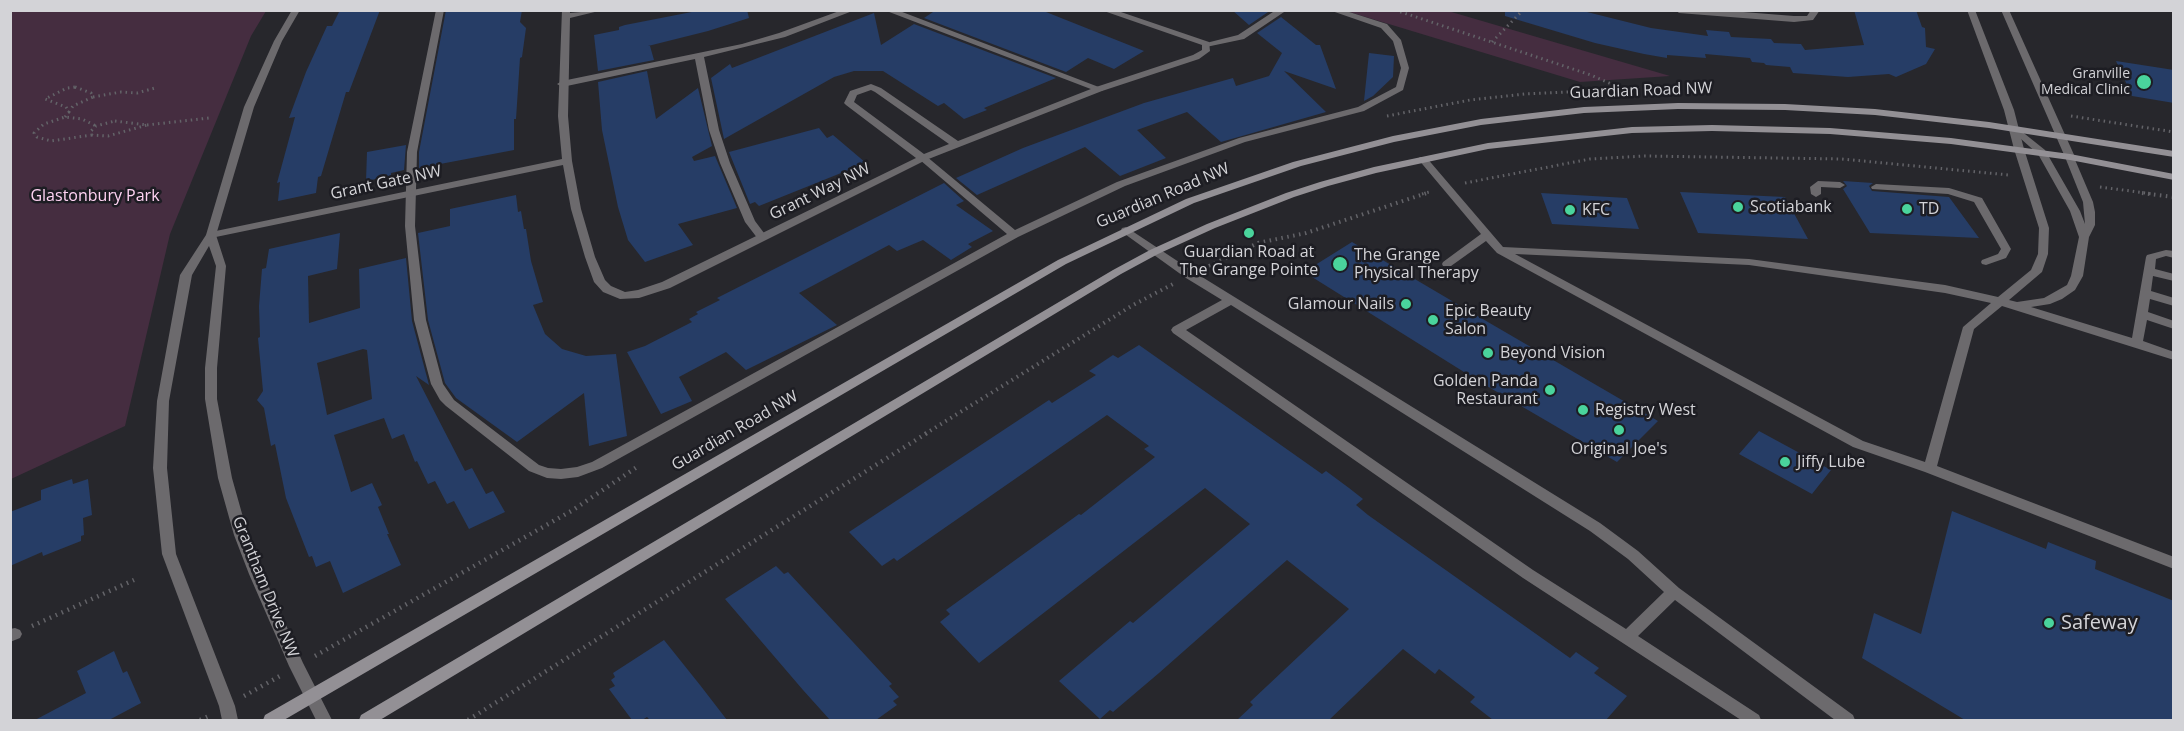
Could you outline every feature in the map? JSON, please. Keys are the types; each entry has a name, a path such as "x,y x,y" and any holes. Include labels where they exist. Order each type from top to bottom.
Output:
{"main road":[{"name":"Guardian Road NW","path":"272,720 1005,294 1126,230 1190,201 1331,154 1441,129 1538,115 1630,107 1785,107 1875,112 2062,135 2174,153"},
{"path":"368,720 1078,295 1154,252 1290,195 1374,170 1532,140 1632,130 1712,128 1867,134 2019,149 2174,177"}],"street":[{"path":"230,720 227,706 169,554 160,468 163,401 186,275 211,235 249,107 278,41 296,10"},
{"path":"440,10 412,152 410,226 420,320 437,384 444,397 534,468 547,473 578,472 597,465 1014,235 1121,184 1242,140 1361,109 1400,88 1405,68 1397,40 1384,26 1334,10"},
{"name":"Grant Way NW","path":"599,10 566,13 562,84 567,161 576,209 600,282 616,294 624,296 651,291 923,158 1099,89 1196,57 1206,51 1206,44"},
{"path":"562,84 699,56 782,35 851,10"},
{"path":"888,10 1099,89"},
{"path":"1106,10 1206,44 1241,37 1283,10"},
{"path":"1679,10 1794,20 1810,18 1816,10"},
{"path":"1930,469 1969,327 2036,272 2043,254 2044,228 2015,129 1971,10"},
{"path":"2000,301 2025,304 2046,302 2071,287 2078,276 2084,237 2090,225 2090,212 2062,135 2005,10"},
{"path":"699,56 714,130 725,163 750,222 762,237"},
{"path":"957,145 878,90 871,87 853,93 849,103 923,158 1014,235"},
{"path":"2015,129 2042,152 2075,211 2084,237"},
{"path":"1423,159 1500,250 1858,444 1930,469 2174,563"},
{"name":"Grant Gate NW","path":"211,235 567,161"},
{"path":"1816,194 1815,187 1818,184 1840,185"},
{"path":"1876,187 1949,191 1978,200 2006,249 2002,256 1986,262"},
{"path":"1126,230 1154,252 1595,527 1633,555 1674,592 1847,720"},
{"name":"Grantham Drive NW","path":"211,235 221,266 212,347 211,399 225,478 241,535 256,574 324,720"},
{"path":"1447,264 1486,236"},
{"path":"1500,250 1758,262 1954,290 2000,301 2174,356"},
{"path":"2137,343 2151,257 2166,253 2174,255"},
{"path":"2148,271 2174,278"},
{"path":"2144,293 2174,302"},
{"path":"1231,300 1177,330 1528,574 1753,720"},
{"path":"2142,314 2174,324"},
{"path":"1627,637 1674,592"}],"path":[{"path":"1395,10 1591,75 1620,88"},
{"path":"1492,42 1523,10"},
{"path":"69,112 66,107 45,99 67,88 75,87 91,93 93,97"},
{"path":"65,117 73,106 93,97 121,92 137,93 155,88"},
{"path":"2051,114 2174,132"},
{"path":"96,126 82,119 65,117 44,124 34,133 42,139 51,141 92,135 108,136 147,125 209,118"},
{"path":"92,135 91,131 96,126 115,121 147,125"},
{"path":"200,720 573,510"},
{"path":"13,635 134,580"}],"green space":[{"name":"Glastonbury Park","path":"10,11 266,11 251,36 170,234 125,426 11,479"},
{"path":"1346,11 1448,11 1670,76 1580,82"}],"building":[{"path":"340,10 380,10 349,92 346,92 321,176 318,177 316,193 278,201 280,182 277,183 295,117 289,118 306,72 327,26 332,26"},
{"path":"446,10 522,10 520,22 526,28 520,58 516,119 514,119 514,150 419,168 419,152"},
{"path":"702,10 747,10 749,18 648,46 650,46 654,60 598,71 594,35 619,30 619,27 625,25"},
{"path":"936,10 1041,10 1144,51 1114,69 1088,58 1066,72 924,18"},
{"path":"1232,10 1271,10 1249,25"},
{"path":"1505,10 1579,10 1651,28 1708,36 1706,30 1729,32 1731,37 1771,39 1774,43 1801,44 1805,50 1864,45 1854,10 1916,10 1922,27 1925,28 1926,47 1935,49 1926,64 1896,77 1889,74 1848,77 1793,73 1790,67 1752,62 1750,58 1705,54 1706,58 1667,55 1667,58 1644,54 1595,43 1505,16"},
{"path":"874,13 881,45 914,24 1056,78 984,108 987,110 964,119 944,103 938,106 883,71 854,71 834,77 724,139 711,78 730,64 732,68"},
{"path":"1281,17 1316,45 1320,45 1336,89 1284,71 1326,112 1221,142 1187,112 1137,130 1166,158 1120,176 1085,147 977,195 956,178 1023,148 1144,103 1233,78 1236,86 1269,76 1282,53 1257,33"},
{"path":"1369,53 1394,56 1393,77 1373,96 1364,101"},
{"name":"Granville Medical Clinic","path":"2116,61 2174,70 2174,103 2132,96"},
{"path":"647,71 656,119 698,88 712,146 692,157 694,161 715,156 737,208 678,224 693,245 645,262 628,240 618,207 602,130 598,82"},
{"path":"819,128 827,138 833,135 866,163 759,206 755,202 750,204 729,152"},
{"path":"406,145 404,170 391,173 391,176 366,181 367,152"},
{"name":"TD","path":"1843,181 1873,183 1869,186 1872,191 1949,197 1979,238 1870,233 1843,189 1847,186"},
{"path":"944,183 964,201 956,205 993,231 968,244 972,247 951,260 923,240 897,251 889,245 799,293 837,325 746,370 726,352 679,377 692,401 661,414 627,352 645,346 692,322 689,319 698,314 696,312 720,300 717,298"},
{"name":"Scotiabank","path":"1680,192 1785,197 1808,239 1698,233"},
{"path":"1541,193 1627,198 1639,229 1552,224"},
{"path":"516,195 518,212 521,211 531,261 543,302 533,305 545,334 562,349 586,356 616,354 627,436 589,446 584,393 517,442 456,398 445,383 428,320 418,233 450,226 450,209"},
{"path":"340,233 337,269 308,276 309,323 360,308 359,269 406,258 412,321 429,385 416,376 465,471 472,468 486,494 493,491 505,512 469,529 454,501 447,504 435,481 428,484 417,461 415,462 404,434 392,439 384,418 334,435 351,492 372,483 382,505 378,507 389,534 387,534 401,565 343,593 330,561 316,567 312,556 309,557 286,498 275,444 271,446 264,408 257,400 263,391 258,338 260,337 259,306 262,269 266,268 269,249","holes":["363,349 367,350 372,399 327,415 317,363"]},
{"path":"1352,242 1658,421 1617,462 1480,382 1304,272"},
{"path":"1139,345 1322,474 1326,471 1363,499 1356,505 1368,515 1570,658 1576,652 1599,668 1594,673 1627,696 1606,720 1493,720 1470,702 1475,697 1439,669 1435,674 1403,649 1329,720 1237,720 1253,705 1250,702 1349,609 1287,560 1159,673 1113,712 1110,710 1100,719 1059,681 1130,621 1133,623 1250,524 1205,488 979,663 940,622 950,614 946,610 1079,514 1081,515 1155,457 1144,449 1149,446 1107,415 897,561 894,558 882,566 849,532 1049,400 1052,403 1096,375 1089,371 1113,355 1118,358"},
{"name":"Jiffy Lube","path":"1759,431 1831,470 1812,494 1739,454"},
{"path":"72,479 73,484 88,479 92,515 83,518 84,535 81,536 81,541 43,556 42,552 10,566 10,512 41,500 41,490"},
{"name":"Safeway","path":"1952,511 2046,549 2048,542 2096,561 2095,569 2174,601 2174,720 1965,720 1862,658 1874,613 1921,634"},
{"path":"776,566 784,574 788,572 892,684 889,686 899,697 893,701 897,705 876,720 830,720 803,690 725,599"},
{"path":"664,640 727,720 650,720 647,717 642,720 632,720 609,689 615,686 611,680 615,677 613,673"},
{"path":"114,651 123,673 127,671 141,703 109,720 35,720 86,693 77,671"}],"place":[{"name":"Granville Medical Clinic","path":"2144,82"},
{"name":"Scotiabank","path":"1738,207"},
{"name":"TD","path":"1907,209"},
{"name":"KFC","path":"1570,210"},
{"name":"Guardian Road at The Grange Pointe","path":"1249,233"},
{"name":"The Grange Physical Therapy","path":"1340,264"},
{"name":"Glamour Nails","path":"1406,304"},
{"name":"Epic Beauty Salon","path":"1433,320"},
{"name":"Beyond Vision","path":"1488,353"},
{"name":"Golden Panda Restaurant","path":"1550,390"},
{"name":"Registry West","path":"1583,410"},
{"name":"Original Joe's","path":"1619,430"},
{"name":"Jiffy Lube","path":"1785,462"},
{"name":"Safeway","path":"2049,623"}]}
